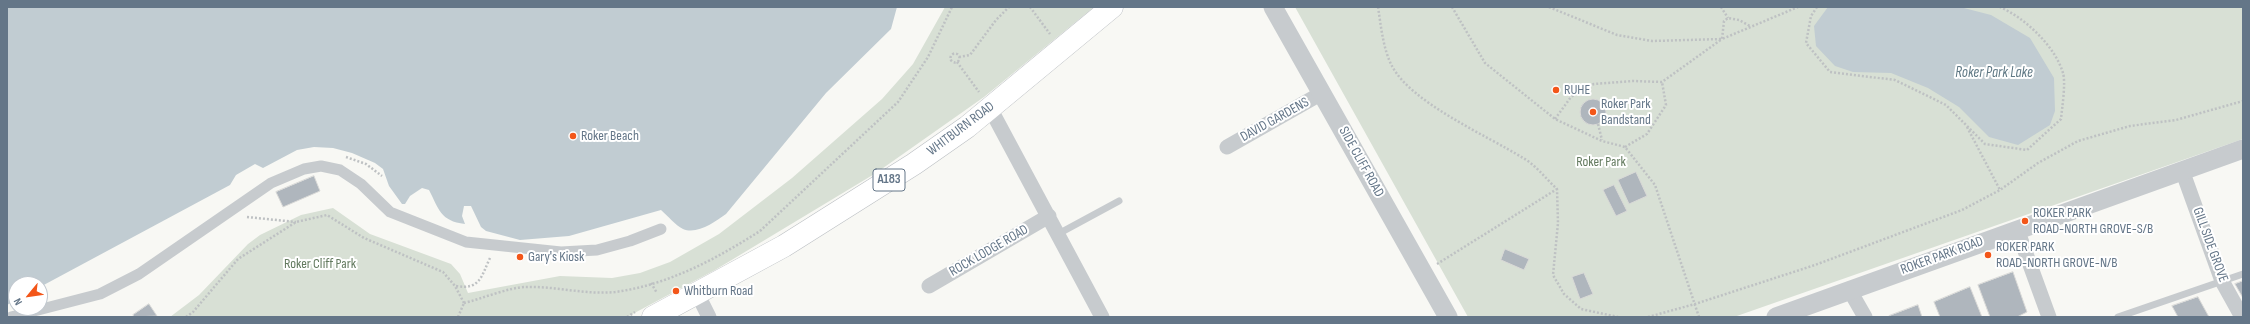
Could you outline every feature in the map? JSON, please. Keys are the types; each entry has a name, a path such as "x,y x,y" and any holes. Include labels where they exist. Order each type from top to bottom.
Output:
{"main road":[{"name":"WHITBURN ROAD","path":"656,308 696,294 784,246 914,164 987,103 1112,7"}],"street":[{"name":"SIDE CLIFF ROAD","path":"1273,7 1448,317"},
{"name":"DAVID GARDENS","path":"1227,147 1322,94"},
{"path":"987,103 1102,317"},
{"name":"ROKER PARK ROAD","path":"1776,317 1849,289 2243,149"},
{"path":"11,317 100,294 139,274 271,183 304,170 321,166 340,170 361,184 390,212 466,242 561,252 597,250 630,241 661,229"},
{"name":"GILL SIDE GROVE","path":"2182,170 2222,281 2242,317"},
{"name":"ROCK LODGE ROAD","path":"929,286 1049,216"},
{"path":"2017,229 2049,317"},
{"path":"1849,289 1865,317"},
{"path":"696,294 709,317"}],"lane":[{"path":"1058,234 1119,201"},
{"path":"2118,317 2243,274"},
{"path":"2140,310 2144,317"}],"path":[{"path":"464,303 526,287 581,292 615,292 669,280 737,245 760,231 853,146 898,102 928,57 952,7"},
{"path":"987,103 957,62 952,61 950,56 954,53 959,57 970,55 996,20 1008,7"},
{"path":"1030,7 1054,40"},
{"path":"1378,7 1385,43 1392,66 1410,89 1480,134 1525,158 1557,189 1558,223 1553,275 1564,294 1582,309 1618,317"},
{"path":"1453,7 1485,63 1555,119 1602,141 1625,147 1656,186 1699,317"},
{"path":"1549,7 1617,35 1652,41 1722,39"},
{"path":"1721,7 1728,18 1738,20 1750,26"},
{"path":"1555,119 1571,97 1584,88 1594,84 1633,81 1662,82 1722,39 1798,7"},
{"path":"1817,7 1811,16 1806,43 1830,72 1895,80 1946,105 1985,144 2027,150 2061,120 2064,74 2046,41 2013,13 2000,7"},
{"path":"1722,39 1724,21 1728,18"},
{"path":"957,62 959,57"},
{"path":"1625,147 1647,134 1666,106 1662,82"},
{"path":"1648,317 1695,304 1870,246 1962,210 2000,190 2038,163 2078,141 2130,126 2176,120 2243,101"},
{"path":"1598,124 1602,141"},
{"path":"1965,124 2000,190"},
{"path":"342,156 366,164 382,176"},
{"path":"1423,272 1557,189"},
{"path":"242,216 296,222 327,215 364,238 443,272 455,286 464,303"},
{"path":"186,317 194,312 238,259 296,222"},
{"path":"455,286 470,287 478,283 496,246"},
{"path":"651,283 656,308"},
{"path":"458,317 464,303"}],"green space":[{"name":"Roker Cliff Park","path":"945,7 1094,7 984,97 876,173 715,270 627,317 170,317 199,295 248,244 260,235 301,215 333,208 370,234 451,264 460,274 468,293 560,276 612,278 640,273 670,262 719,234 792,178 882,99 913,64"},
{"name":"Roker Park","path":"1295,7 2243,7 2243,139 1734,317 1468,317"}],"water":[{"name":"Roker Beach","path":"7,7 897,7 891,29 826,93 726,214 706,227 694,230 683,229 674,223 661,210 569,236 520,240 486,231 481,227 471,206 464,206 462,216 465,224 450,220 441,213 429,190 422,188 410,196 405,204 402,204 389,186 383,169 375,163 352,153 333,148 314,147 297,150 263,168 255,164 236,175 230,185 48,283 48,276 8,276 7,305"},
{"name":"Roker Park Lake","path":"1828,7 1960,7 1991,15 2030,38 2054,78 2055,111 2050,125 2018,145 1989,137 1959,107 1928,88 1891,73 1853,72 1835,66 1816,46 1814,26"}],"building":[{"name":"Roker Park Bandstand","path":"1593,99 1602,103 1606,112 1602,121 1593,125 1584,121 1580,112 1584,103"},
{"path":"1636,172 1647,196 1629,204 1618,180"},
{"path":"314,176 320,191 283,207 276,192"},
{"path":"1614,185 1627,211 1616,216 1603,190"},
{"path":"1505,249 1529,259 1524,270 1501,260"},
{"path":"2013,272 2027,312 2017,317 1990,317 1978,285"},
{"path":"1584,273 1593,294 1580,299 1572,277"},
{"path":"2243,281 2243,298 2235,284"},
{"path":"1970,287 1982,317 1940,317 1934,302"},
{"path":"2198,297 2209,317 2178,317 2172,306"},
{"path":"149,304 157,316 134,317 133,315"},
{"path":"1918,305 1922,317 1889,317 1889,316"}],"place":[{"name":"RUHE","path":"1556,90"},
{"name":"Roker Park Bandstand","path":"1593,112"},
{"name":"Roker Beach","path":"573,136"},
{"name":"ROKER PARK ROAD-NORTH GROVE-S/B","path":"2025,221"},
{"name":"ROKER PARK ROAD-NORTH GROVE-N/B","path":"1988,255"},
{"name":"Gary's Kiosk","path":"520,257"},
{"name":"Whitburn Road","path":"676,291"}]}
